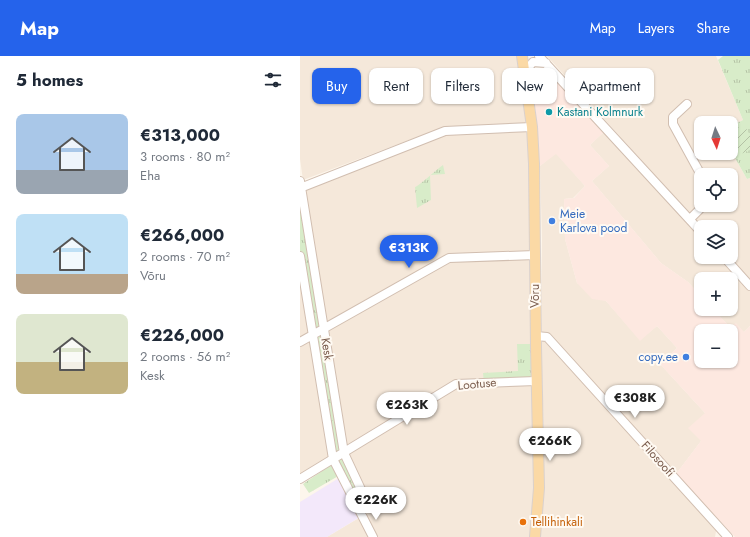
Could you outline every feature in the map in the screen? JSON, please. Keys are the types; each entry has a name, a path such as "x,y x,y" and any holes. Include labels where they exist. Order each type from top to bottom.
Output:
{"main road":[{"name":"Võru","path":"522,56 524,68"},
{"name":"Võru","path":"529,104 534,164 536,381 539,488 535,537"}],"street":[{"path":"540,56 694,224"},
{"path":"528,68 533,62 546,63"},
{"path":"687,104 673,117 673,124 697,168"},
{"path":"300,185 445,131 532,127"},
{"name":"Kesk","path":"300,185 344,453 366,500 361,513"},
{"path":"690,219 697,212"},
{"path":"300,342 449,258 535,255"},
{"name":"Kesk","path":"300,256 314,334 333,459 373,537"},
{"path":"730,264 750,286"},
{"name":"Filosoofi","path":"536,336 546,337 728,537"},
{"name":"Lootuse","path":"300,479 456,384 536,381"}],"shaded area":[{"path":"300,56 518,56 520,68 502,68 502,104 525,104 526,126 447,129 409,140 303,180 300,159"},
{"path":"547,56 716,56 743,120 738,122 738,116 694,116 694,160 736,160 747,179 750,178 750,279 736,264 738,264 738,220 696,220 591,104 654,104 654,68 565,68 565,76"},
{"path":"557,80 565,89 565,104 580,104 605,131 590,145 609,166 592,181 661,263 688,282 694,288 694,316 720,316 727,324 694,324 694,368 738,368 738,325 744,332 750,326 750,537 735,537 676,474 701,441 688,428 705,413 660,364 677,348 657,326 640,341 606,301 592,299 577,283 565,239 564,199 574,198 585,186 556,154 540,166 535,104 557,104"},
{"path":"529,130 537,488 532,537 327,537 374,509 346,454 304,188 444,134"},
{"path":"605,131 694,227 694,264 727,264 735,272 694,272 694,288 688,282 661,263 592,181 609,166 590,145"},
{"path":"556,153 585,186 573,198 564,199 565,239 577,283 606,301 640,340 657,326 677,348 660,364 705,413 701,441 676,474 717,526 715,537 539,537 543,494 544,427 541,350 542,239 540,166"},
{"path":"300,267 331,457 300,476"},
{"path":"738,276 750,289 750,326 744,332 738,330 738,324 727,324 720,316 738,316"},
{"path":"339,478 360,517 327,537 300,537 300,502"}],"green space":[{"path":"723,56 750,56 750,178 747,179 736,160 738,160 738,122 743,120 718,60"},
{"path":"744,125 750,135 750,150 738,155 738,128"},
{"path":"443,165 445,174 431,175 440,167"},
{"path":"430,176 431,200 417,208 415,187"},
{"path":"300,181 344,453 366,500 361,513 340,475 309,493 303,484 334,463 300,256"},
{"path":"517,344 533,344 534,380 484,383 483,373 518,371"}],"place":[{"name":"Kastani Kolmnurk","path":"549,112"},
{"name":"Meie Karlova pood","path":"552,221"},
{"name":"copy.ee","path":"686,357"},
{"name":"Tellihinkali","path":"523,522"}]}
